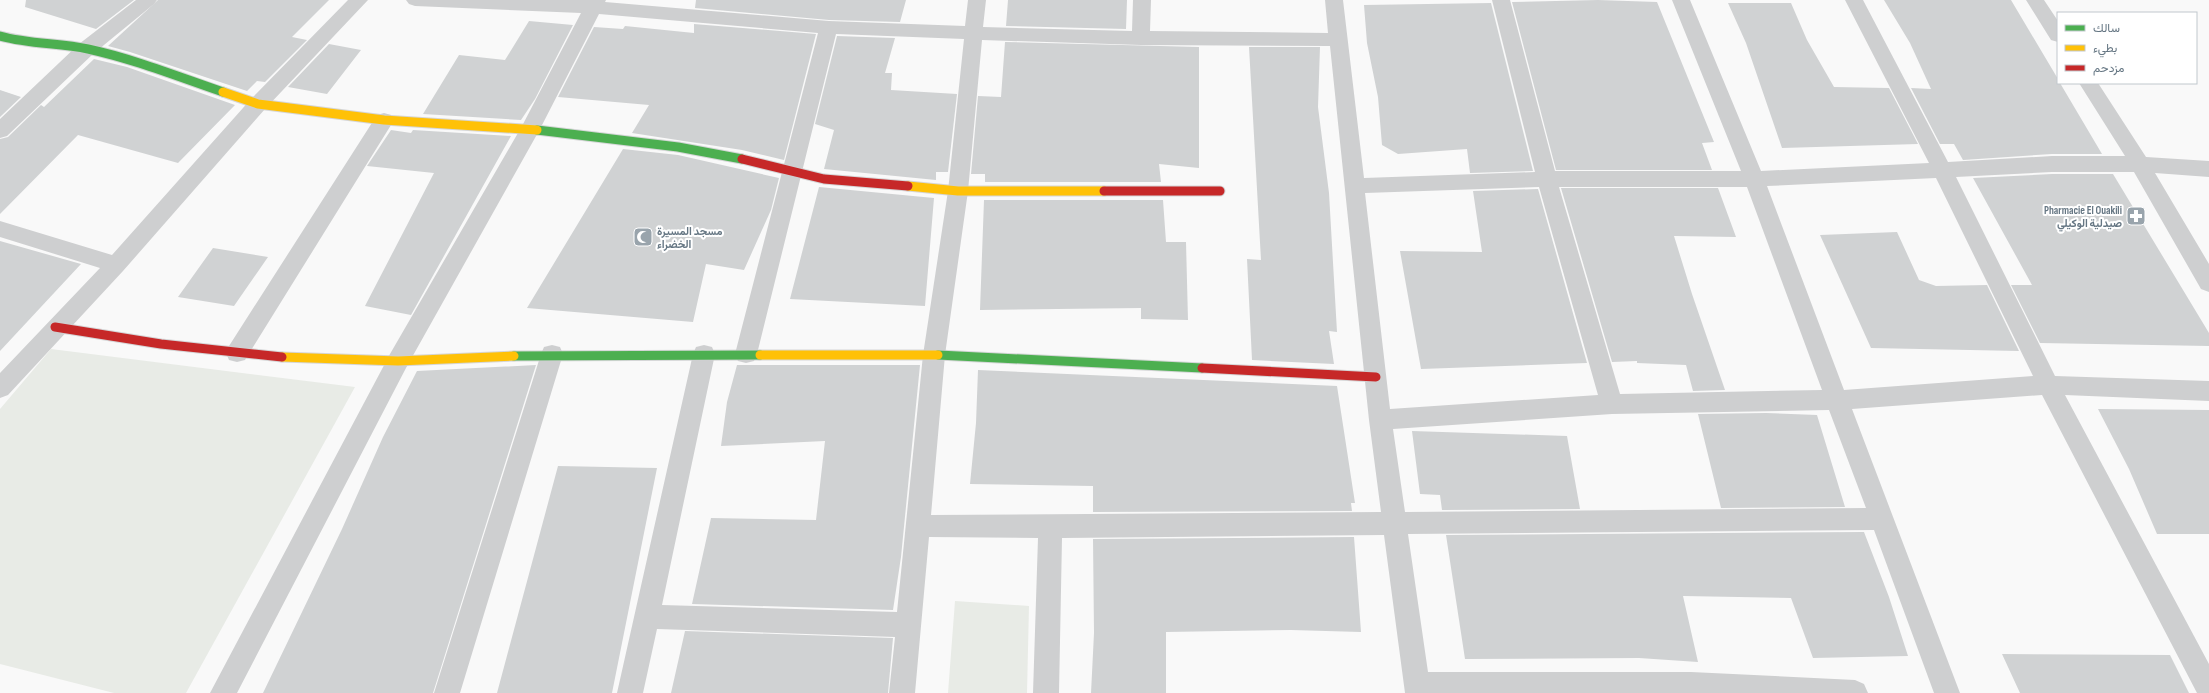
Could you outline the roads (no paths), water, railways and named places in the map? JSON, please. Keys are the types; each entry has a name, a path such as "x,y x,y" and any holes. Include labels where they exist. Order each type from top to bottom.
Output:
{"street":[{"path":"0,131 86,49 148,0"},
{"path":"0,388 116,265 258,104 359,0"},
{"path":"415,0 596,4 829,27 1141,38 1339,40"},
{"path":"902,693 934,355 958,191 977,0"},
{"path":"1141,38 1142,0"},
{"path":"1344,0 1334,0 1380,420 1418,689 1692,689 1855,693"},
{"path":"1502,0 1547,179 1612,404"},
{"path":"1681,0 1754,179 1947,693"},
{"path":"1854,0 1942,169 2048,385 2209,690"},
{"path":"2035,0 2057,33"},
{"path":"223,693 398,361 530,129 596,4"},
{"path":"746,354 791,170 829,27"},
{"path":"0,36 17,42 86,49 130,60 258,104 384,120 530,129 678,148 742,159 824,179 958,191 1220,191"},
{"path":"2089,84 2140,164 2209,283"},
{"path":"237,353 384,120"},
{"path":"1355,186 1547,179 1754,179 2052,164 2140,164 2209,169"},
{"path":"0,229 116,265"},
{"path":"56,327 161,344 237,353 330,360 398,361 552,354 934,355 1376,377"},
{"path":"447,693 552,354"},
{"path":"630,693 648,617 704,354"},
{"path":"1380,420 1612,404 1838,400 2048,385 2209,391"},
{"path":"918,526 1050,527 1395,525 1605,519 1882,519"},
{"path":"1046,693 1050,527"},
{"path":"648,617 908,626"}],"place":[{"name":"Pharmacie El Ouakili صيدلية الوكيلي","path":"2136,216"},
{"name":"مسجد المسيرة الخضراء","path":"643,237"}]}
